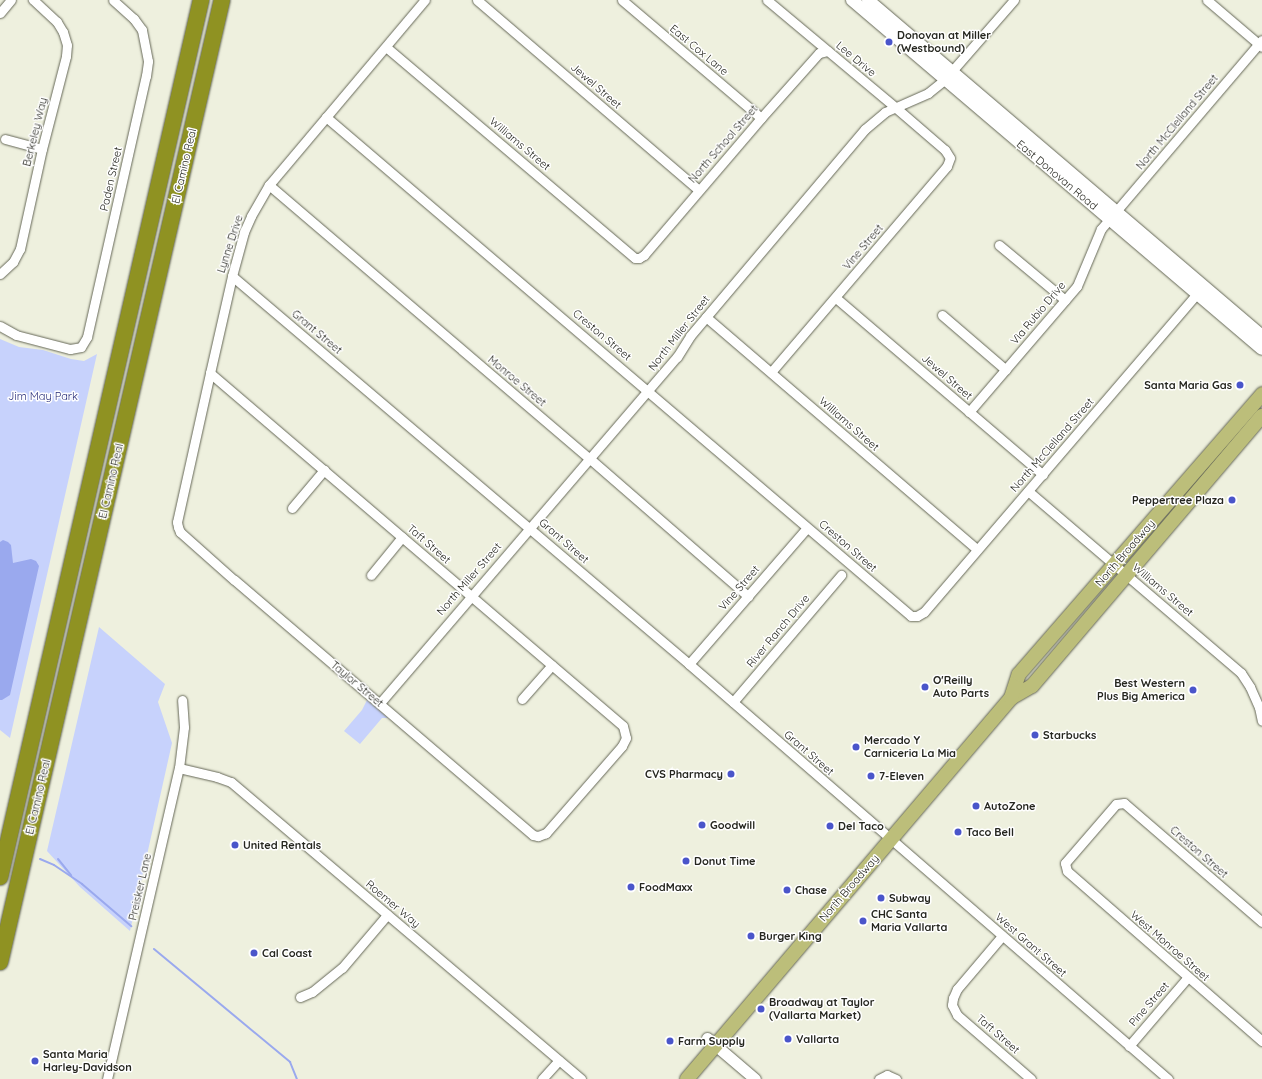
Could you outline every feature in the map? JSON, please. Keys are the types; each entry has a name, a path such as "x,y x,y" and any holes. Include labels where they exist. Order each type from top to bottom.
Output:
{"highway":[{"name":"El Camino Real","path":"0,877 202,0"},
{"name":"El Camino Real","path":"0,962 222,0"},
{"path":"211,48 231,0"}],"main road":[{"name":"East Donovan Road","path":"852,0 949,76 1200,290 1262,349"},
{"name":"East Donovan Road","path":"868,0 949,76"},
{"name":"East Donovan Road","path":"1200,290 1262,336"},
{"name":"North Broadway","path":"1011,698 1019,674 1262,394"},
{"name":"North Broadway","path":"687,1079 711,1042 891,840 1011,698 1032,686 1262,416"}],"street":[{"path":"0,13 11,0"},
{"name":"Berkeley Way","path":"0,274 13,262 20,249 42,149 66,56 67,44 63,32 57,22 33,0"},
{"name":"Paden Street","path":"0,326 16,335 56,346 75,349 81,347 87,337 146,76 148,61 142,30 134,19 113,0"},
{"name":"Lynne Drive","path":"178,527 177,522 232,276 244,232 256,205 269,185 425,0"},
{"name":"Jewel Street","path":"477,0 699,190"},
{"name":"East Cox Lane","path":"622,0 761,118"},
{"name":"Lee Drive","path":"768,0 929,136"},
{"name":"North Miller Street","path":"380,703 677,357 690,336 865,129 885,112 928,92 949,76 1014,0"},
{"path":"1207,0 1261,43"},
{"name":"North McClelland Street","path":"1113,216 1261,43"},
{"name":"Williams Street","path":"386,47 629,253 635,258 639,258"},
{"name":"North School Street","path":"639,258 644,255 761,118 819,53 828,51"},
{"name":"Creston Street","path":"326,117 908,614 917,616"},
{"name":"Vine Street","path":"771,372 836,298 947,166 950,158 945,150 929,136"},
{"path":"5,139 42,149"},
{"name":"Monroe Street","path":"269,185 590,458 748,596"},
{"name":"Via Rubio Drive","path":"970,412 1077,286 1101,229 1113,216"},
{"path":"1000,245 1065,300"},
{"name":"Grant Street","path":"232,276 689,664 877,829"},
{"name":"North McClelland Street","path":"917,616 924,612 1043,475 1200,290"},
{"name":"Jewel Street","path":"836,298 1043,475"},
{"path":"942,315 1006,370"},
{"name":"Williams Street","path":"706,317 977,550"},
{"name":"Taft Street","path":"210,373 623,726 626,738 622,746 546,833 538,836"},
{"path":"292,508 324,470"},
{"name":"Williams Street","path":"1028,491 1241,673 1256,700 1262,721"},
{"name":"Taylor Street","path":"178,527 180,532 234,580 533,835 538,836"},
{"name":"Vine Street","path":"689,664 807,528"},
{"path":"371,575 402,537"},
{"name":"River Ranch Drive","path":"733,702 841,575"},
{"path":"522,699 552,665"},
{"name":"Preisker Lane","path":"107,1079 179,768 184,727 182,700"},
{"name":"Roemer Way","path":"179,768 231,782 581,1079"},
{"name":"Creston Street","path":"1120,802 1124,803 1262,922"},
{"name":"West Monroe Street","path":"1120,802 1067,860 1065,868 1067,872 1187,978 1262,1041"},
{"name":"West Grant Street","path":"877,829 1168,1079"},
{"path":"300,997 312,992 342,968 387,915"},
{"name":"Taft Street","path":"1002,936 957,989 952,1005 958,1015 1031,1079"},
{"name":"Pine Street","path":"1129,1046 1187,978"},
{"path":"711,1042 755,1079"},
{"path":"542,1079 559,1060"},
{"path":"883,1077 896,1079"}],"green space":[{"name":"Jim May Park","path":"0,339 19,347 43,350 71,359 84,361 97,354 10,738 0,730"},
{"path":"99,627 165,684 158,702 172,743 130,931 80,887 47,851"},
{"path":"367,700 388,718 382,718 360,744 344,731 362,710"}],"water":[{"path":"3,540 11,545 13,563 31,559 36,561 39,566 10,695 0,700 0,542"}],"waterway":[{"path":"40,859 54,865 82,884 131,926"},
{"path":"58,859 71,875"},
{"path":"154,949 290,1062 297,1079"}],"place":[{"name":"Donovan at Miller (Westbound)","path":"889,42"},
{"name":"Santa Maria Gas","path":"1240,385"},
{"name":"Peppertree Plaza","path":"1232,500"},
{"name":"O'Reilly Auto Parts","path":"925,687"},
{"name":"Best Western Plus Big America","path":"1193,690"},
{"name":"Starbucks","path":"1035,735"},
{"name":"Mercado Y Carniceria La Mia","path":"856,747"},
{"name":"CVS Pharmacy","path":"731,774"},
{"name":"7-Eleven","path":"871,776"},
{"name":"AutoZone","path":"976,806"},
{"name":"Goodwill","path":"702,825"},
{"name":"Del Taco","path":"830,826"},
{"name":"Taco Bell","path":"958,832"},
{"name":"United Rentals","path":"235,845"},
{"name":"Donut Time","path":"686,861"},
{"name":"FoodMaxx","path":"631,887"},
{"name":"Chase","path":"787,890"},
{"name":"Subway","path":"881,898"},
{"name":"CHC Santa Maria Vallarta","path":"863,921"},
{"name":"Burger King","path":"751,936"},
{"name":"Cal Coast","path":"254,953"},
{"name":"Broadway at Taylor (Vallarta Market)","path":"761,1009"},
{"name":"Vallarta","path":"788,1039"},
{"name":"Farm Supply","path":"670,1041"},
{"name":"Santa Maria Harley-Davidson","path":"35,1061"}]}
